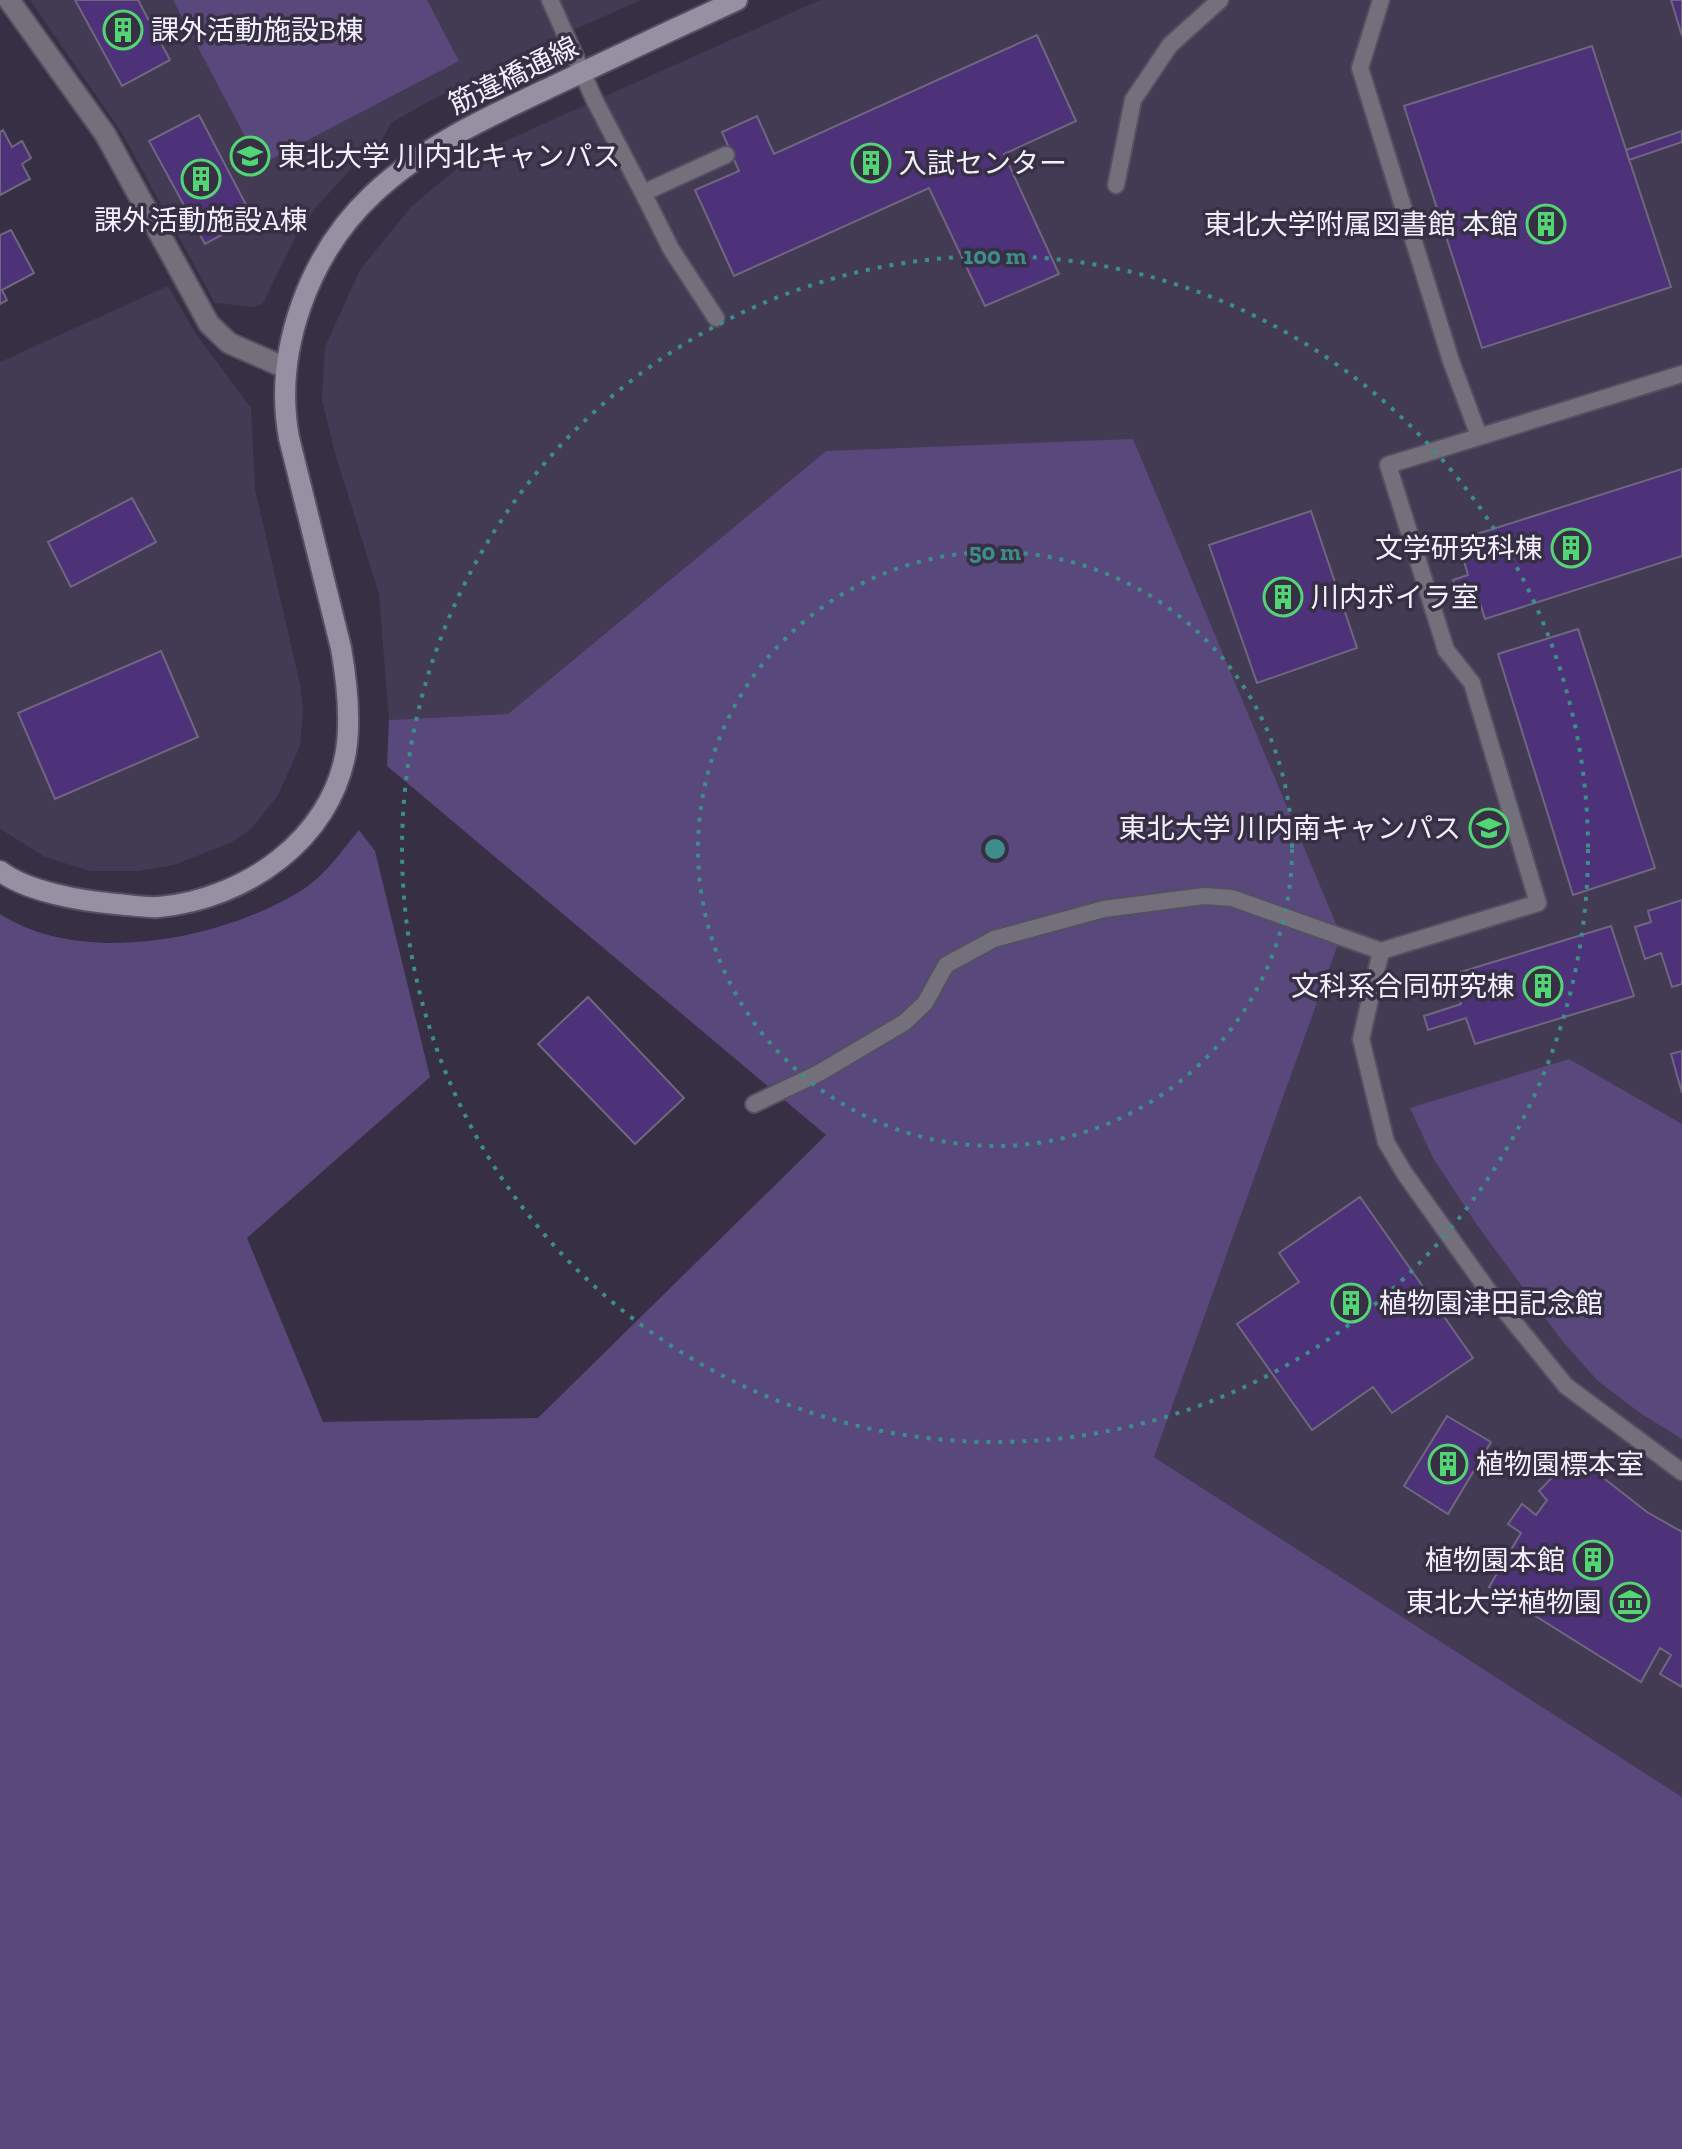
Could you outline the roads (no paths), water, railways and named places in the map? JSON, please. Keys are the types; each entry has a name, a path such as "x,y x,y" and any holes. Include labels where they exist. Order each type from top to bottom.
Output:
{"street":[{"name":"筋違橋通線","path":"0,871 47,891 99,903 157,907 205,898 248,880 280,860 302,840 323,814 339,780 346,750 347,683 341,648 287,429 284,405 292,335 303,299 320,263 342,229 373,194 460,130 737,0"},
{"path":"6,3 105,134 209,324 229,343 286,368"}],"lane":[{"path":"550,0 582,72 671,249 716,318"},
{"path":"1116,185 1133,100 1170,45 1220,0"},
{"path":"1381,0 1360,68 1451,361 1479,436"},
{"path":"643,193 726,155"},
{"path":"754,1104 819,1073 905,1022 925,1003 946,965 994,939 1104,909 1204,896 1232,898 1381,951 1538,903 1472,683 1446,650 1388,465 1682,374"},
{"path":"1381,951 1361,1039 1386,1142 1487,1289 1566,1386 1682,1472"}],"place":[{"name":"課外活動施設B棟","path":"123,30"},
{"name":"東北大学 川内北キャンパス","path":"250,156"},
{"name":"入試センター","path":"871,163"},
{"name":"課外活動施設A棟","path":"201,179"},
{"name":"東北大学附属図書館 本館","path":"1546,224"},
{"name":"文学研究科棟","path":"1571,548"},
{"name":"川内ボイラ室","path":"1283,597"},
{"name":"東北大学 川内南キャンパス","path":"1489,828"},
{"name":"文科系合同研究棟","path":"1543,986"},
{"name":"植物園津田記念館","path":"1351,1303"},
{"name":"植物園標本室","path":"1448,1464"},
{"name":"植物園本館","path":"1593,1560"},
{"name":"東北大学植物園","path":"1630,1602"}]}
